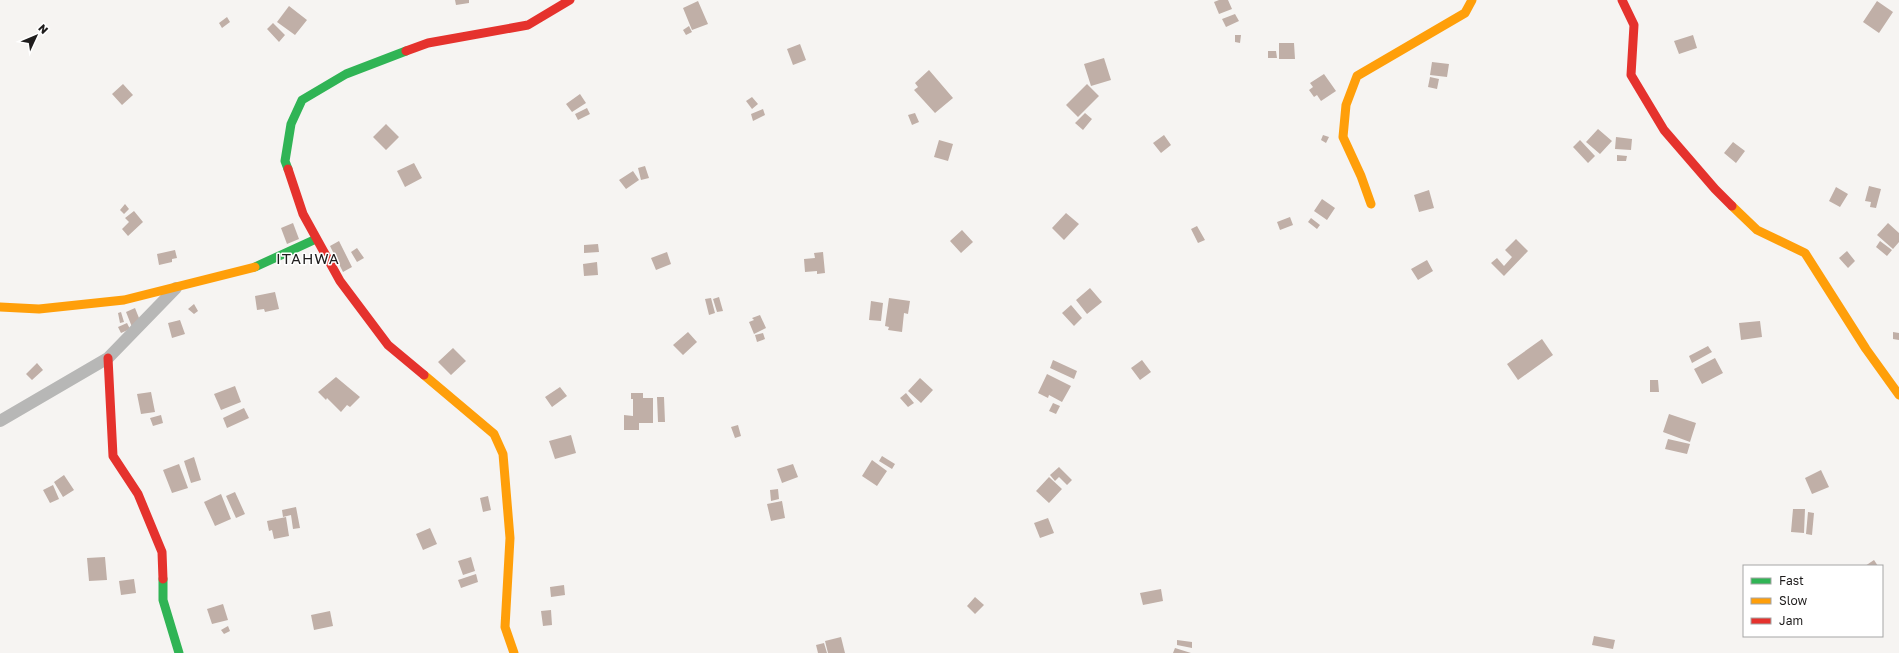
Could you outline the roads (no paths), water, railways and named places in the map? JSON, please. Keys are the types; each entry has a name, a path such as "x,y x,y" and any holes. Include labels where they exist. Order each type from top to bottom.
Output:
{"street":[{"path":"514,653 505,627 510,538 503,454 494,434 388,345 340,281 316,239 303,214 285,162 291,124 302,100 346,74 428,43 528,24 570,0"},
{"path":"1371,204 1361,176 1343,137 1346,105 1357,76 1465,13 1472,0"},
{"path":"1622,0 1634,25 1631,75 1664,130 1715,189 1757,230 1804,252 1866,350 1899,395"},
{"path":"0,307 39,309 124,300 251,269 316,239"},
{"path":"0,421 108,358 176,288"},
{"path":"108,358 113,456 138,494 162,552 163,600 179,653"}],"district":[{"name":"ITAHWA","path":"308,259"}]}
